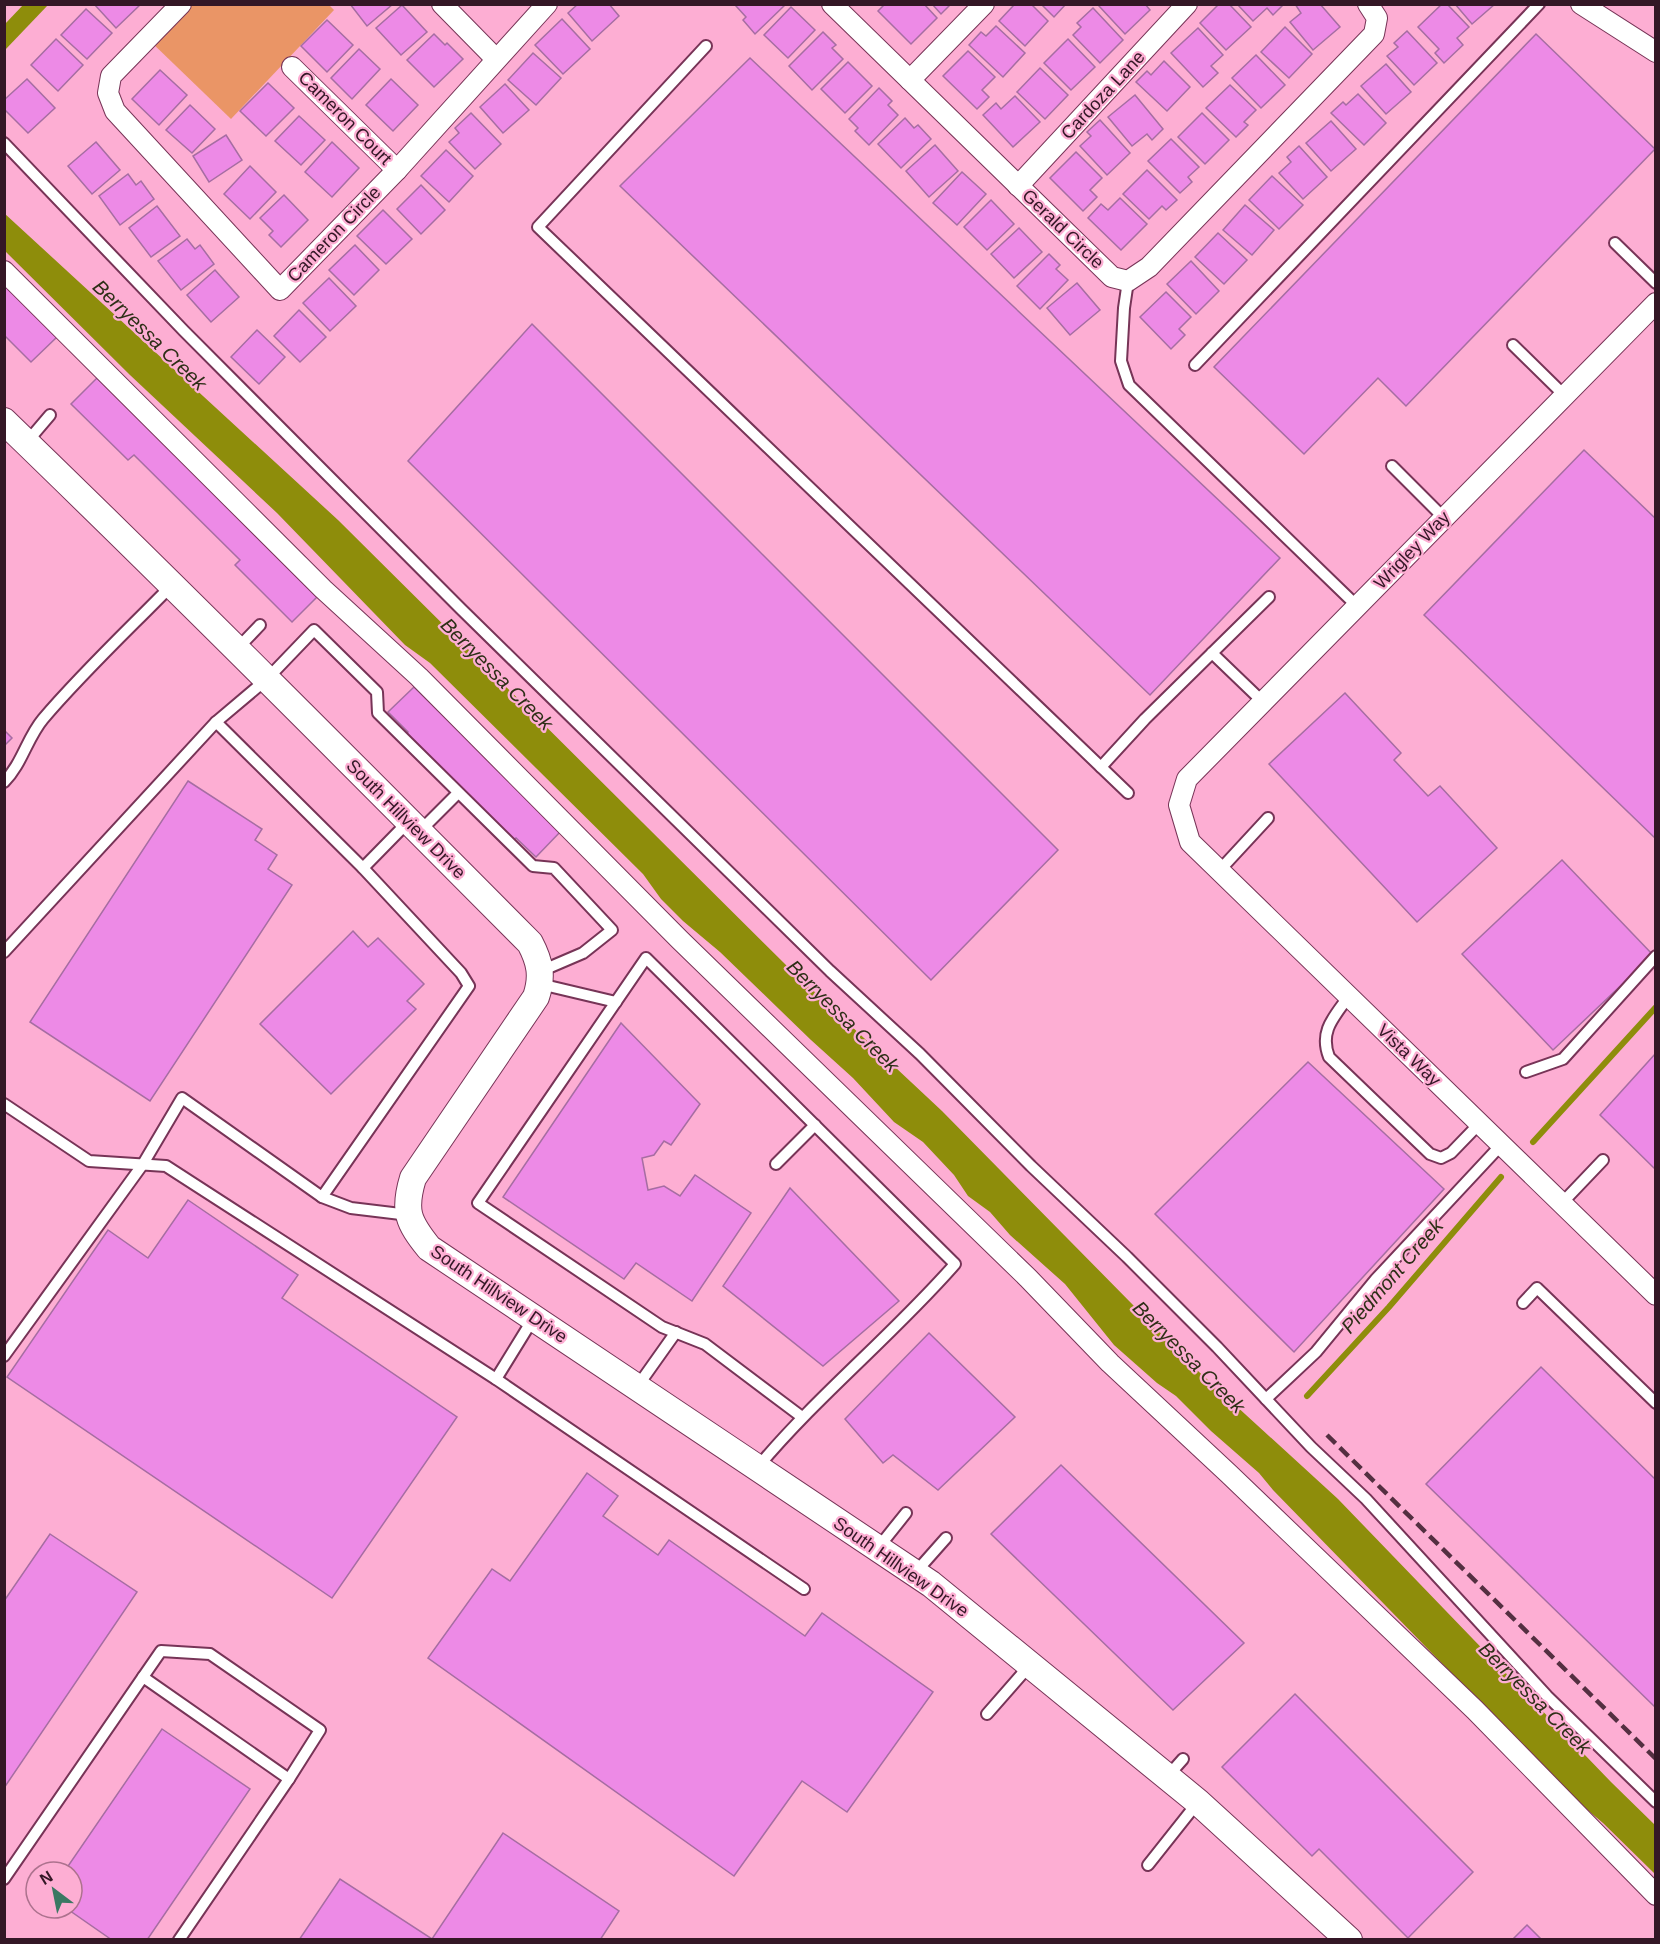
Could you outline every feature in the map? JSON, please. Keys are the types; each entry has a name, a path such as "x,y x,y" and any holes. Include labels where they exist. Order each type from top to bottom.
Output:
{"street":[{"name":"Cameron Circle","path":"181,4 111,76 108,93 115,111 280,290 397,170 547,4"},
{"path":"442,4 496,59"},
{"name":"Gerald Circle","path":"832,4 1112,277 1128,281"},
{"path":"910,80 984,4"},
{"name":"Cardoza Lane","path":"1018,186 1187,4"},
{"path":"1128,281 1149,267 1374,34 1377,18 1368,4"},
{"path":"1581,4 1656,52"},
{"name":"Cameron Court","path":"292,67 397,170"},
{"path":"4,271 323,589 419,677 680,940 1028,1278 1110,1363 1238,1482 1475,1710 1656,1895"},
{"name":"Wrigley Way","path":"1179,805 1188,779 1443,517 1656,303"},
{"name":"South Hillview Drive","path":"4,421 267,679 530,943 537,957 540,978"},
{"name":"Vista Way","path":"1179,805 1190,842 1656,1295"},
{"path":"408,1215 407,1198 413,1178 536,997 540,978"},
{"name":"South Hillview Drive","path":"408,1215 415,1231 429,1248 931,1584 1030,1665 1175,1768 1198,1802 1349,1940"}],"lane":[{"path":"1195,365 1539,4"},
{"path":"706,46 538,227 1128,793"},
{"path":"4,143 184,331 453,601 1168,1298 1311,1447 1366,1499 1547,1696 1656,1802"},
{"path":"1615,243 1656,283"},
{"path":"1128,281 1121,361 1129,385 1357,606"},
{"path":"1513,345 1565,396"},
{"path":"26,442 50,415"},
{"path":"1392,466 1443,517"},
{"path":"4,782 15,771 40,722 172,585"},
{"path":"1101,767 1145,719 1269,597"},
{"path":"237,650 260,625"},
{"path":"4,952 216,723 267,679 314,630 377,692 378,713 533,866 554,868 612,930 583,953 540,978"},
{"path":"1212,653 1263,702"},
{"path":"216,723 363,868 461,973 469,986 321,1197"},
{"path":"363,868 458,793"},
{"path":"1219,871 1268,818"},
{"path":"1526,1072 1563,1059 1656,956"},
{"path":"757,1468 802,1417 932,1290 955,1264 646,958 478,1203 662,1327 705,1344 802,1417"},
{"path":"540,978 616,1002"},
{"path":"1349,996 1327,1028 1324,1046 1329,1057 1430,1154 1441,1158 1451,1153 1480,1123"},
{"path":"4,1356 143,1164 182,1098 321,1197 351,1208 408,1215"},
{"path":"4,1104 89,1161 166,1166 496,1379 804,1589"},
{"path":"776,1164 815,1125"},
{"path":"1266,1399 1316,1352 1376,1279 1502,1144"},
{"path":"1562,1203 1604,1160"},
{"path":"1523,1303 1537,1288 1656,1403"},
{"path":"496,1379 533,1318"},
{"path":"636,1387 676,1332"},
{"path":"877,1548 906,1514"},
{"path":"915,1573 946,1538"},
{"path":"4,1879 9,1864 161,1651 210,1654 320,1730 179,1940"},
{"path":"987,1714 1030,1665"},
{"path":"143,1677 289,1779"},
{"path":"1148,1865 1198,1802"}],"shaded area":[{"path":"24,4 48,5 5,50 5,24"},
{"path":"328,4 334,10 231,119 148,39 181,5"},
{"path":"4,213 338,520 787,966 942,1111 1198,1371 1338,1499 1655,1825 1655,1874 1603,1823 1572,1797 1259,1473 1211,1431 1176,1396 1157,1383 1114,1345 1065,1284 1010,1235 990,1212 968,1196 954,1175 923,1142 894,1122 853,1078 720,952 683,921 661,899 643,874 430,663 405,645 277,513 130,375 5,251"}],"building":[{"path":"94,4 141,4 116,28"},
{"path":"350,4 393,4 367,26"},
{"path":"578,4 609,4 619,16 592,41 568,13"},
{"path":"738,4 786,4 755,34 743,20 746,17 736,6"},
{"path":"885,4 924,4 937,18 911,44 878,11"},
{"path":"932,4 951,4 941,14"},
{"path":"1011,4 1031,4 1048,21 1025,46 999,21 1013,6"},
{"path":"1041,4 1066,4 1054,17"},
{"path":"1101,4 1145,4 1150,10 1125,34 1099,6"},
{"path":"1219,4 1229,4 1251,27 1226,50 1200,23"},
{"path":"1237,4 1284,4 1273,15 1267,8 1253,21"},
{"path":"1295,4 1320,4 1340,27 1313,50 1290,22 1301,13"},
{"path":"1442,4 1447,4 1469,27 1457,38 1463,45 1444,63 1435,53 1439,49 1418,27"},
{"path":"1455,4 1495,4 1472,24"},
{"path":"402,5 427,32 401,55 376,28"},
{"path":"791,7 815,30 788,58 764,35"},
{"path":"1093,8 1123,40 1100,63 1073,35 1081,27 1077,23"},
{"path":"86,9 112,33 87,59 61,35"},
{"path":"562,19 590,49 563,74 535,45"},
{"path":"327,20 353,45 327,72 301,46"},
{"path":"996,26 1025,53 1003,77 969,45 981,32 986,36"},
{"path":"1285,27 1312,54 1289,78 1261,52"},
{"path":"1198,28 1223,55 1211,66 1218,73 1203,87 1171,53"},
{"path":"1407,31 1437,63 1414,85 1387,56 1398,47 1394,43"},
{"path":"823,32 836,45 832,48 843,59 812,90 789,66"},
{"path":"434,34 463,59 434,87 407,60"},
{"path":"1536,34 1655,149 1406,406 1378,378 1304,454 1214,367"},
{"path":"56,39 83,65 58,91 31,65"},
{"path":"1068,39 1095,67 1071,90 1044,63"},
{"path":"359,49 380,69 352,99 331,78"},
{"path":"968,51 995,77 982,90 989,97 977,109 943,76"},
{"path":"533,53 561,78 536,105 508,80"},
{"path":"1256,55 1285,85 1261,108 1232,78"},
{"path":"750,58 1280,558 1150,695 620,186"},
{"path":"1164,61 1190,87 1167,111 1136,82 1147,71 1151,75"},
{"path":"848,62 872,86 845,113 821,89"},
{"path":"1386,64 1411,92 1386,114 1361,86"},
{"path":"1040,68 1068,95 1045,119 1017,92"},
{"path":"160,70 187,95 159,125 132,99"},
{"path":"27,79 55,108 28,133 4,109 4,100"},
{"path":"391,79 418,105 393,131 366,105"},
{"path":"268,83 294,108 266,136 240,111"},
{"path":"505,84 529,110 503,133 480,107"},
{"path":"1230,85 1256,110 1244,122 1248,125 1236,137 1206,108"},
{"path":"879,88 892,101 888,105 898,115 869,145 855,131 858,128 849,119"},
{"path":"1358,94 1386,123 1364,145 1331,113 1343,102 1346,105"},
{"path":"1135,95 1163,129 1152,140 1147,134 1132,146 1108,117"},
{"path":"1015,96 1040,122 1013,147 983,115 996,103 1001,109"},
{"path":"190,105 215,129 192,153 166,130"},
{"path":"471,113 501,144 475,169 449,142 459,133 455,128"},
{"path":"1202,113 1229,140 1205,164 1178,137"},
{"path":"299,116 325,140 301,165 275,141"},
{"path":"905,118 914,128 918,125 931,139 901,168 878,144"},
{"path":"1100,120 1130,153 1107,175 1080,146 1091,136 1087,132"},
{"path":"1331,121 1356,149 1331,171 1306,143"},
{"path":"226,135 242,160 209,182 193,156"},
{"path":"1171,139 1199,167 1188,177 1192,182 1180,193 1148,161"},
{"path":"96,142 120,170 92,194 68,166"},
{"path":"332,142 359,168 332,197 305,172"},
{"path":"935,145 958,171 929,197 906,171"},
{"path":"1299,146 1327,177 1303,199 1279,173 1291,162 1287,157"},
{"path":"446,150 473,176 449,202 421,176"},
{"path":"1076,152 1102,178 1090,190 1097,197 1083,211 1050,178"},
{"path":"250,166 276,192 250,219 224,194"},
{"path":"1147,170 1177,200 1166,210 1162,206 1149,219 1123,194"},
{"path":"962,172 986,194 957,225 933,203"},
{"path":"128,174 136,185 141,181 154,199 120,225 99,196"},
{"path":"1272,176 1303,205 1279,229 1249,200"},
{"path":"421,185 445,210 421,234 397,209"},
{"path":"284,195 308,220 281,247 269,235 273,231 260,218"},
{"path":"1120,198 1147,224 1121,250 1088,218 1101,204 1108,210"},
{"path":"991,200 1014,224 987,250 964,227"},
{"path":"1245,205 1274,230 1252,255 1223,230"},
{"path":"157,206 180,236 151,257 129,228"},
{"path":"383,210 412,239 386,264 357,236"},
{"path":"1019,228 1042,252 1014,278 991,254"},
{"path":"1218,233 1247,260 1224,284 1195,257"},
{"path":"187,239 195,249 200,245 214,264 181,290 158,261"},
{"path":"355,245 379,270 354,295 329,270"},
{"path":"1049,254 1060,265 1056,269 1068,280 1040,309 1017,286"},
{"path":"1191,261 1219,291 1196,314 1167,284"},
{"path":"215,270 239,297 211,322 187,295"},
{"path":"329,278 356,306 330,331 303,303"},
{"path":"1077,283 1100,310 1070,335 1047,308"},
{"path":"4,284 57,337 31,362 4,335"},
{"path":"1166,292 1191,317 1179,329 1185,335 1171,349 1140,317"},
{"path":"299,310 326,337 300,362 274,336"},
{"path":"532,324 1058,850 931,980 408,461"},
{"path":"257,330 285,357 259,384 231,357"},
{"path":"97,378 318,596 292,622 235,565 240,560 134,455 128,460 71,404"},
{"path":"1584,450 1656,519 1656,839 1424,615"},
{"path":"414,687 561,831 536,857 516,838 513,840 406,734 408,732 388,712"},
{"path":"1345,693 1401,753 1394,760 1428,796 1440,786 1497,848 1417,922 1269,764"},
{"path":"4,730 12,738 4,746"},
{"path":"188,781 262,829 255,840 277,855 268,869 292,885 150,1101 30,1022"},
{"path":"1562,860 1653,955 1553,1050 1462,954"},
{"path":"353,931 368,947 378,938 424,984 407,1001 416,1009 331,1094 260,1024"},
{"path":"621,1023 700,1104 671,1145 664,1141 654,1155 642,1158 648,1190 664,1186 680,1196 695,1175 751,1213 692,1301 636,1263 624,1279 503,1197"},
{"path":"1656,1053 1656,1170 1600,1115"},
{"path":"1308,1062 1444,1189 1294,1352 1155,1214"},
{"path":"790,1188 899,1301 823,1366 723,1286"},
{"path":"188,1200 298,1275 282,1298 457,1417 332,1598 7,1377 108,1230 148,1258"},
{"path":"929,1333 1015,1417 938,1490 893,1455 883,1463 845,1419"},
{"path":"1541,1367 1656,1480 1656,1708 1426,1484"},
{"path":"1061,1465 1244,1643 1173,1710 991,1534"},
{"path":"587,1473 618,1496 603,1516 658,1555 669,1540 805,1636 822,1613 933,1692 847,1812 802,1781 734,1876 428,1658 492,1569 510,1581"},
{"path":"50,1534 137,1592 4,1788 4,1601"},
{"path":"1295,1694 1473,1872 1408,1938 1319,1849 1312,1856 1222,1767"},
{"path":"162,1729 250,1789 147,1940 112,1940 83,1920 84,1860 72,1860"},
{"path":"503,1833 619,1911 600,1940 299,1940 340,1879 432,1939"},
{"path":"1527,1925 1542,1940 1512,1940"}],"waterway":[{"name":"Piedmont Creek","path":"1533,1142 1656,1007"},
{"name":"Piedmont Creek","path":"1307,1396 1389,1307 1501,1177"}],"railway":[{"path":"1327,1435 1656,1759"}],"water label":[{"name":"Berryessa Creek","path":"150,335"},
{"name":"Berryessa Creek","path":"497,674"},
{"name":"Berryessa Creek","path":"843,1016"},
{"name":"Berryessa Creek","path":"1189,1357"},
{"name":"Berryessa Creek","path":"1535,1698"}]}
